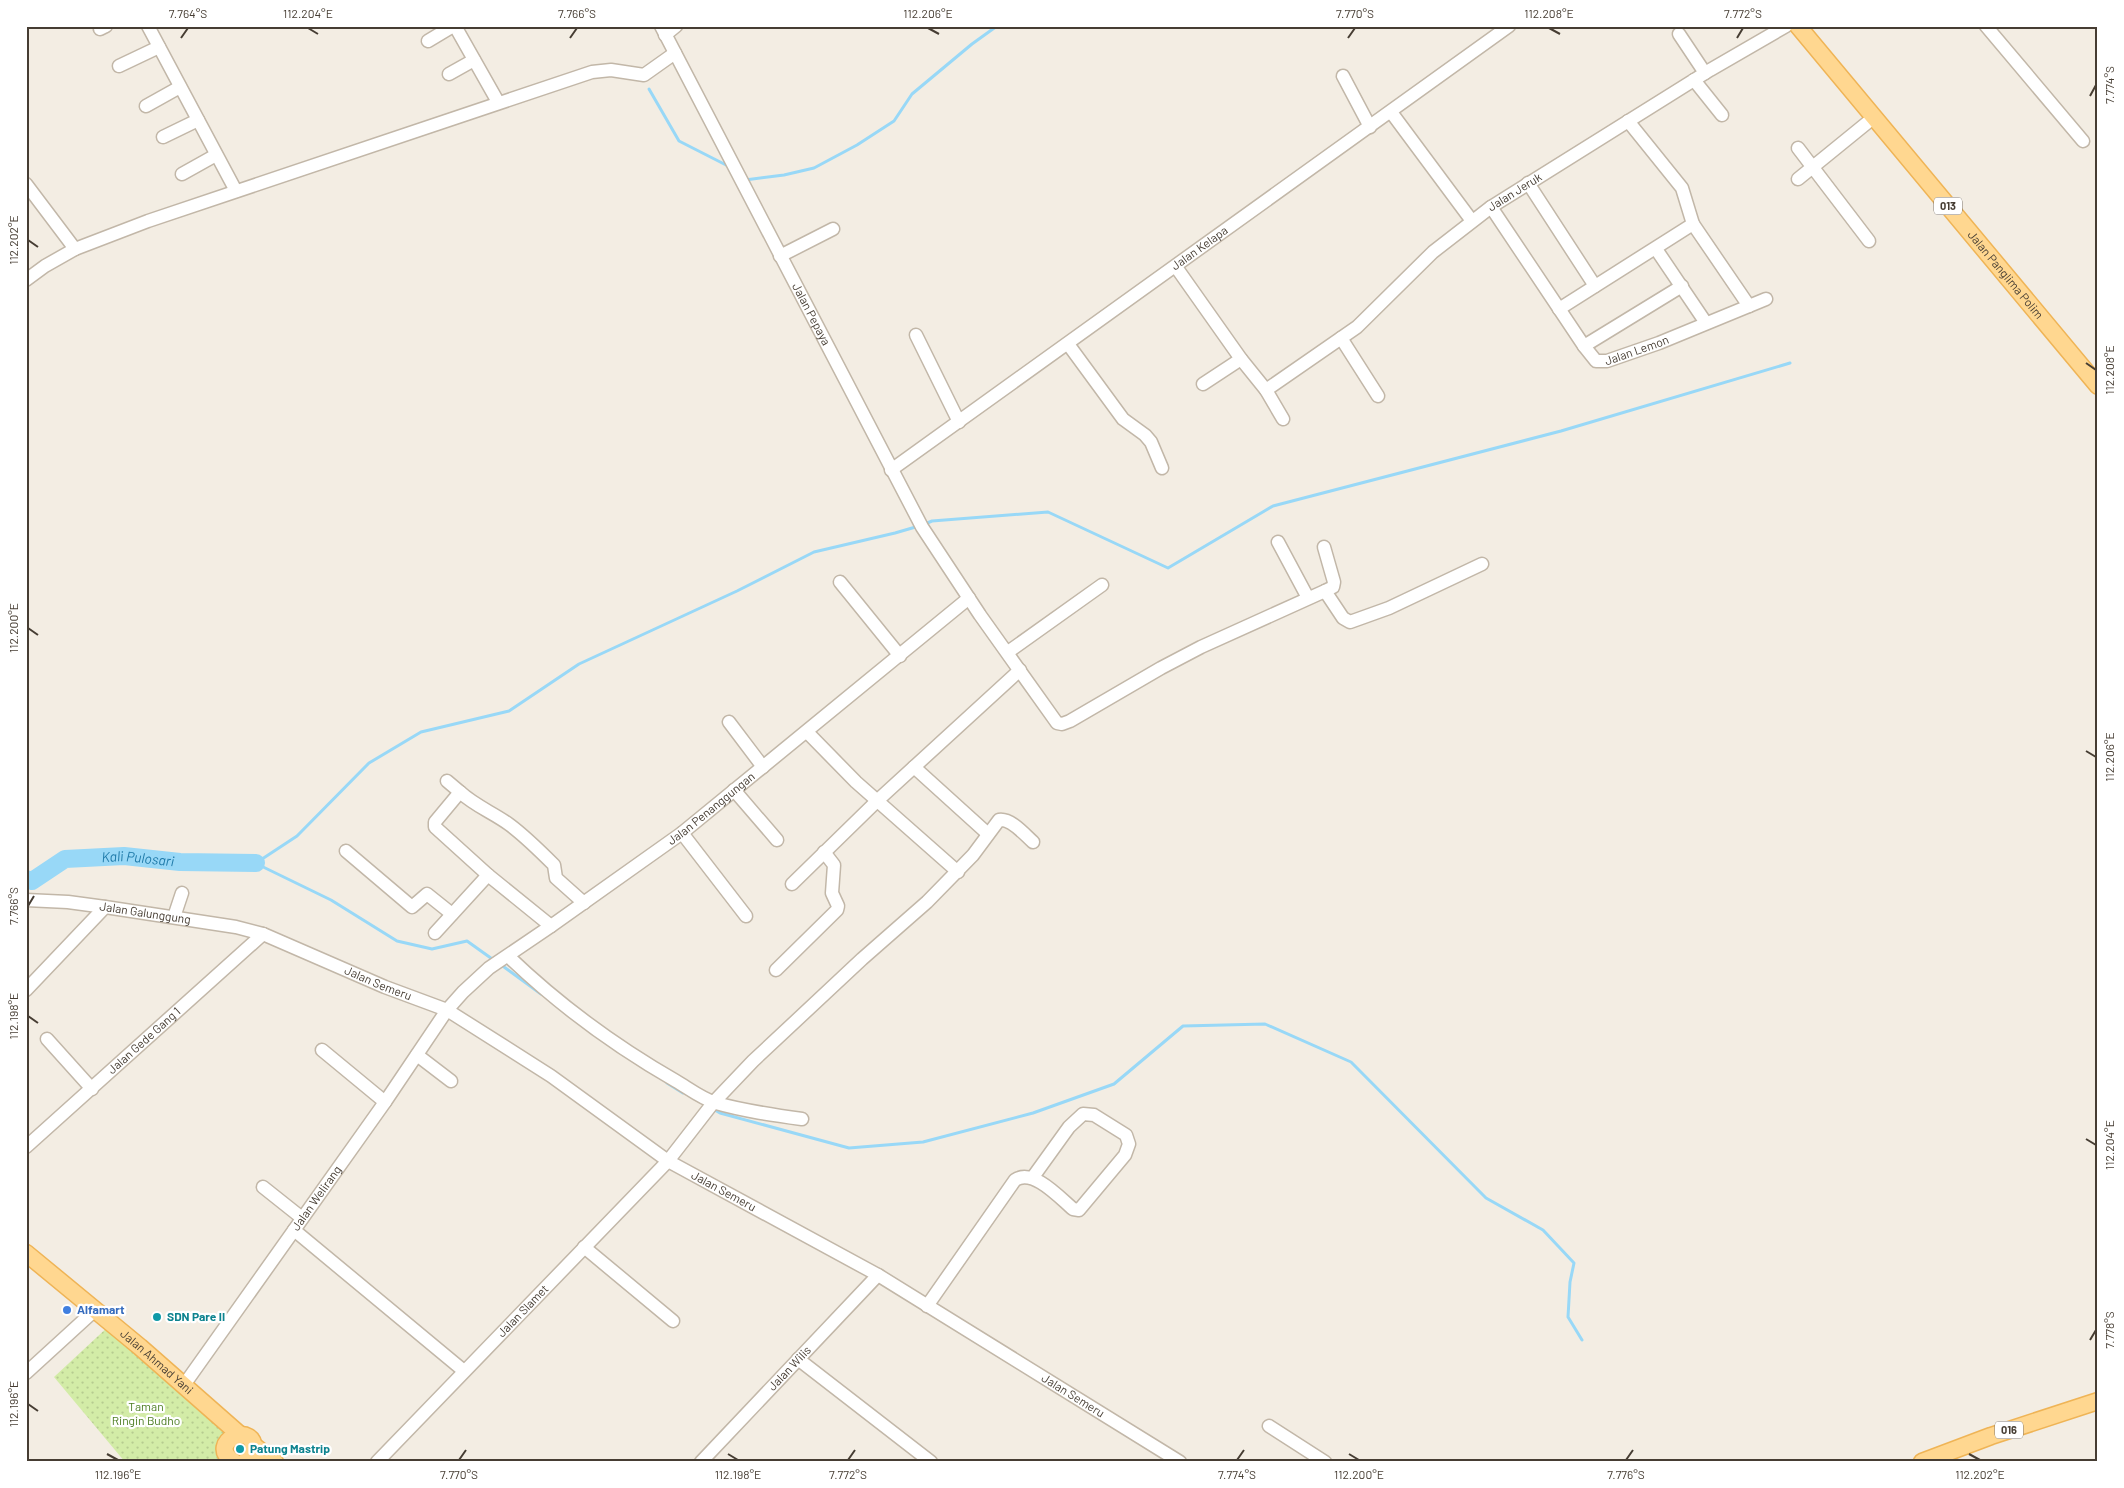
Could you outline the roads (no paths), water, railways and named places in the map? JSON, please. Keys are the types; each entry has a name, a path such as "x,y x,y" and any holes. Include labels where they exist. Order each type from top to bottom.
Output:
{"main road":[{"name":"Jalan Panglima Polim","path":"1798,26 2098,386"},
{"name":"Jalan Ahmad Yani","path":"26,1253 184,1385 239,1434 248,1437 253,1445 275,1462"},
{"name":"016","path":"1922,1462 1991,1436 2098,1401"},
{"path":"228,1460 225,1450 227,1441 234,1435 239,1434"},
{"path":"245,1462 253,1453 253,1445"}],"street":[{"path":"148,26 236,191"},
{"path":"428,41 454,26 498,102"},
{"path":"663,31 676,26"},
{"name":"Jalan Jeruk","path":"1266,390 1364,321 1433,252 1491,207 1699,76 1786,26"},
{"path":"1986,26 2083,141"},
{"name":"Jalan Kelapa","path":"891,470 1508,27"},
{"name":"Jalan Pepaya","path":"663,31 922,527 1054,720 1060,724 1065,723 1193,651 1325,591"},
{"path":"1679,34 1699,76 1722,115"},
{"path":"119,66 159,47"},
{"path":"26,280 45,266 75,249 148,221 596,70 618,70 644,75 675,53"},
{"path":"449,74 474,60"},
{"path":"1343,76 1370,127"},
{"path":"146,106 180,87"},
{"path":"1391,112 1472,221"},
{"path":"1798,178 1873,118"},
{"path":"163,138 198,120"},
{"path":"1628,121 1682,188 1693,224 1749,306"},
{"path":"1798,148 1869,241"},
{"path":"182,174 216,154"},
{"path":"1528,183 1595,286"},
{"path":"26,184 75,249"},
{"name":"Jalan Lemon","path":"1491,207 1593,359 1601,362 1659,343 1766,299"},
{"path":"1559,309 1693,224"},
{"path":"780,256 833,228"},
{"path":"1656,249 1706,323"},
{"path":"1176,267 1240,359 1266,390 1283,419"},
{"path":"1584,346 1682,286"},
{"path":"916,335 958,422"},
{"path":"1341,338 1378,396"},
{"path":"1068,344 1123,419 1145,435 1151,442 1162,468"},
{"path":"1203,384 1240,359"},
{"path":"1278,542 1308,598"},
{"path":"1324,547 1334,581 1333,587 1325,591 1344,618 1350,622 1389,608 1482,564"},
{"path":"840,582 900,656"},
{"path":"1008,652 1102,585"},
{"name":"Jalan Penanggungan","path":"447,1010 489,968 682,833 969,598"},
{"path":"792,884 878,800 1020,670"},
{"path":"729,722 764,767"},
{"path":"807,732 856,782 958,872"},
{"path":"914,767 988,834"},
{"path":"447,781 470,802 509,824 525,837 554,865 556,878 584,903"},
{"path":"734,790 777,840"},
{"path":"460,792 435,822 435,826 488,875 551,926"},
{"name":"Jalan Slamet","path":"376,1462 668,1161 711,1106 774,1040 958,872 999,820 1004,819 1033,842"},
{"path":"682,833 746,916"},
{"path":"346,851 412,907 427,894 452,914"},
{"path":"776,970 837,910 838,906 832,893 834,865 824,852"},
{"path":"435,933 488,875"},
{"path":"174,917 182,893"},
{"name":"Jalan Galunggung","path":"26,900 105,906 236,927 263,934"},
{"path":"26,990 105,906"},
{"name":"Jalan Semeru","path":"263,934 447,1010 551,1076 668,1161 878,1275 1180,1462"},
{"name":"Jalan Gede Gang 1","path":"26,1147 263,934"},
{"path":"506,957 576,1016 711,1106 802,1119"},
{"name":"Jalan Welirang","path":"184,1385 385,1102 447,1010"},
{"path":"47,1039 92,1089"},
{"path":"322,1050 385,1102"},
{"path":"417,1055 451,1081"},
{"path":"927,1306 1015,1180 1024,1176 1033,1177 1074,1209 1079,1210 1125,1155 1129,1144 1126,1135 1094,1115 1082,1114 1069,1127 1033,1177"},
{"path":"263,1187 302,1218"},
{"path":"294,1230 464,1372"},
{"path":"584,1248 673,1321"},
{"name":"Jalan Wilis","path":"700,1462 878,1275"},
{"path":"26,1373 95,1310"},
{"path":"798,1359 931,1462"},
{"path":"1269,1426 1325,1462"}],"waterway":[{"path":"745,180 784,175 814,168 857,145 894,121 912,94 972,44 997,26"},
{"path":"649,89 679,141 730,167"},
{"path":"925,524 932,521 1048,512 1168,568 1273,506 1561,431 1790,363"},
{"path":"256,863 297,836 369,763 421,732 509,711 579,664 737,591 814,552 919,526"},
{"name":"Kali Pulosari","path":"26,879 32,881 65,859 124,856 180,862 256,863"},
{"path":"257,864 331,900 397,941 432,949 467,941 495,961"},
{"path":"500,964 541,994"},
{"path":"713,1109 720,1113 849,1148 923,1142 1033,1113 1114,1084 1183,1026 1265,1024 1351,1062 1486,1198 1543,1230 1574,1263 1570,1282 1568,1317 1582,1340"},
{"path":"667,1083 683,1093"}],"place":[{"name":"Alfamart","path":"67,1310"},
{"name":"SDN Pare II","path":"157,1317"},
{"name":"Patung Mastrip","path":"240,1449"}],"park label":[{"name":"Taman Ringin Budho","path":"146,1414"}]}
